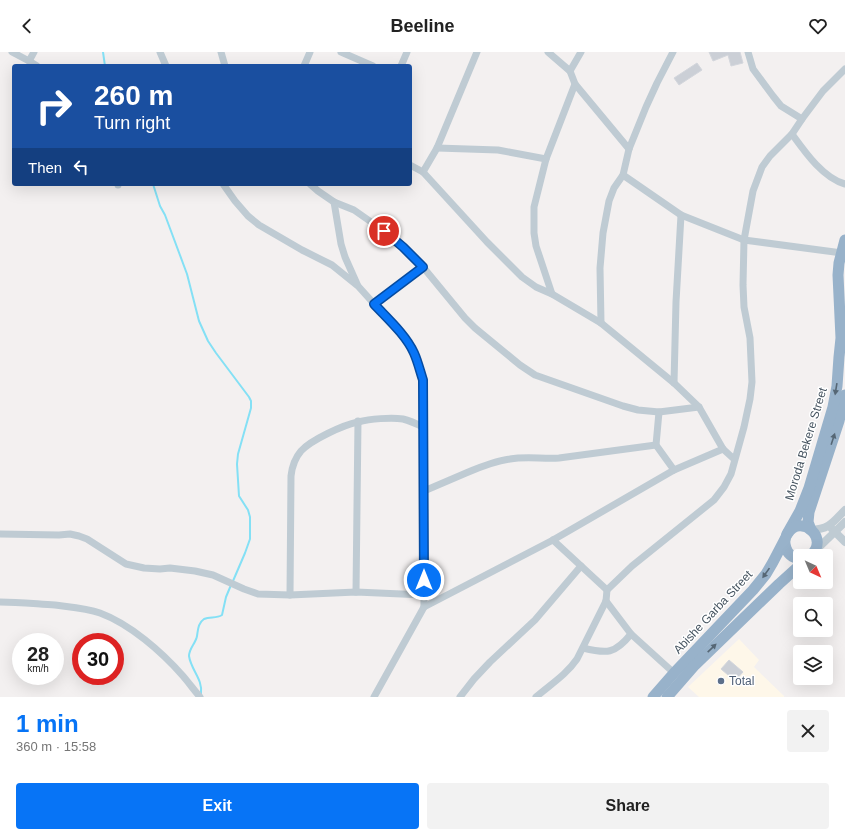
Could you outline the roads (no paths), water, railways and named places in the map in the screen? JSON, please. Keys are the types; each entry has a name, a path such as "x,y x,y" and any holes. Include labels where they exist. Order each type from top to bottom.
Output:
{"highway":[{"name":"Moroda Bekere Street","path":"786,537 800,510 808,488 833,407 837,386 841,338 838,275 845,240"},
{"name":"Moroda Bekere Street","path":"815,549 817,542 808,522 809,512 845,394"},
{"path":"793,556 785,548 786,537 790,531 798,526 807,527 811,530"},
{"name":"Abishe Garba Street","path":"723,630 760,582 773,562 786,537"},
{"name":"Abishe Garba Street","path":"666,697 692,661 723,630 793,571"},
{"name":"Abishe Garba Street","path":"653,697 674,673 692,661"}],"street":[{"path":"12,52 34,64"},
{"path":"29,61 34,52"},
{"path":"160,52 165,64"},
{"path":"221,52 224,64"},
{"path":"305,64 310,52"},
{"path":"341,52 368,64"},
{"path":"402,64 407,52"},
{"path":"422,172 437,148 477,52"},
{"path":"548,52 570,71 575,84 629,149"},
{"path":"570,71 581,52"},
{"path":"601,324 600,268 603,233 609,201 614,188 622,175 629,149 657,83 673,52"},
{"path":"748,52 753,69 773,96 782,106 802,119"},
{"path":"536,697 563,676 578,659 606,601 607,590 632,566 714,500 724,487 740,444 750,399 752,382 750,338 744,307 743,285 744,240 754,191 762,167 770,156 792,134 823,91 845,69"},
{"path":"552,294 536,246 534,233 534,207 546,159 575,84"},
{"path":"792,134 804,150 825,172 837,182 845,184"},
{"path":"437,148 498,150 546,159"},
{"path":"412,166 422,172 487,242 522,277 536,287 552,294 601,324 674,382 699,407 723,449 734,459"},
{"path":"622,175 681,215 744,240 843,252"},
{"path":"225,186 248,216 259,225 302,250 332,265 358,286 407,342 419,364 423,380 424,427 424,607 374,697"},
{"path":"312,186 334,202 354,210 384,231 403,247 423,267 475,328 520,365 535,375 638,410 659,412 699,407"},
{"path":"334,202 341,244 358,286"},
{"path":"674,382 676,302 681,215"},
{"path":"374,304 423,267"},
{"path":"659,412 656,445 674,470"},
{"path":"290,595 291,476 294,462 301,450 325,435 349,424 358,422 390,418 403,419 424,427"},
{"path":"356,592 358,422"},
{"path":"424,491 483,466 511,458 559,458 656,445"},
{"path":"424,607 553,540 674,470 723,449"},
{"path":"811,530 829,526 845,510"},
{"path":"817,549 845,522"},
{"path":"829,526 845,542"},
{"path":"0,534 70,534 79,536 96,544 126,564 144,568 170,568 195,571 213,575 258,594 290,595 356,592 424,595"},
{"path":"553,540 607,590"},
{"path":"460,697 490,662 535,620 581,566"},
{"path":"606,601 631,634 674,673"},
{"path":"0,602 79,607 100,613 117,621 157,650 182,675 200,697"},
{"path":"583,648 606,652 616,649 624,643 631,634"}],"waterway":[{"path":"103,52 105,64"},
{"path":"154,186 187,274 199,321 208,341 251,401 251,408 238,454 237,464 239,496 248,510 250,517 250,539 233,581"},
{"path":"201,694 199,679 190,661 189,653 196,639 201,622 206,618 218,617 222,615 226,597 231,585"}],"place":[{"name":"Total","path":"721,681"}]}
